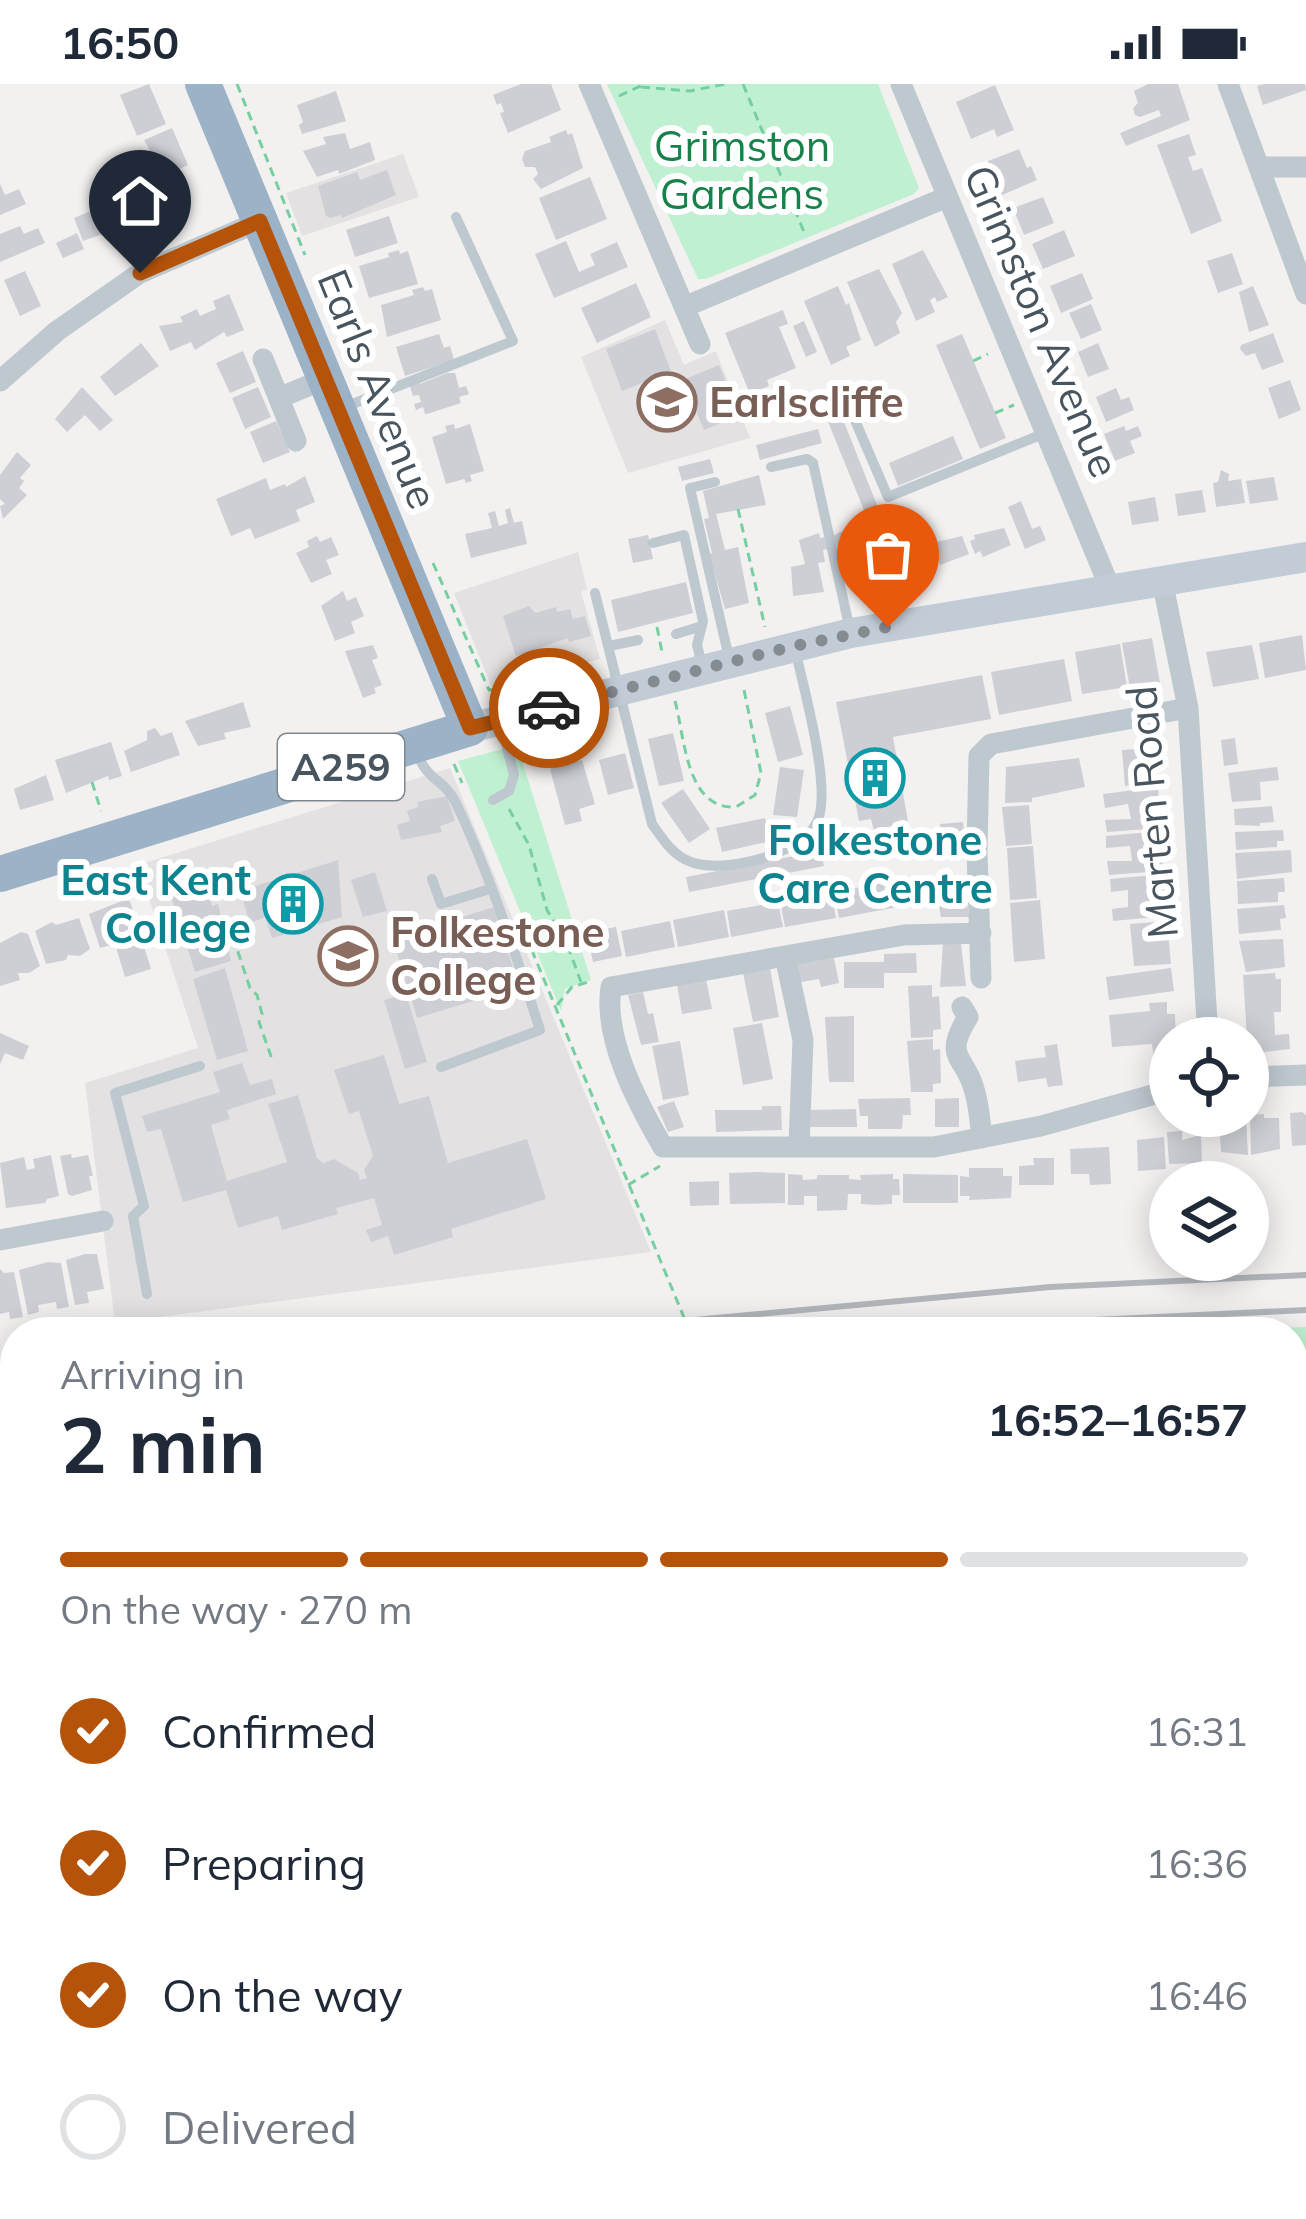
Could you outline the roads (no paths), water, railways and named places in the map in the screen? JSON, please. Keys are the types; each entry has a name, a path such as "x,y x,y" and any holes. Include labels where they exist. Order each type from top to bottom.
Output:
{"highway":[{"name":"Earls Avenue","path":"203,84 474,736"},
{"name":"A259","path":"0,874 414,744 474,736"}],"main road":[{"path":"474,736 619,690 666,665 723,663 851,633 1306,557"}],"street":[{"name":"Grimston Avenue","path":"901,84 1110,588"},
{"path":"1228,84 1306,294"},
{"path":"594,94 700,344"},
{"path":"1259,167 1306,166"},
{"path":"684,308 946,197"},
{"path":"4,367 140,273 260,221"},
{"path":"263,358 296,440"},
{"path":"279,398 330,394"},
{"name":"Marten Road","path":"1162,580 1188,708 1207,1017"},
{"path":"980,978 979,756 991,744 1188,708"},
{"path":"981,933 904,935 611,987 609,999 624,1064 663,1148 934,1147 1041,1126 1149,1096"},
{"path":"785,956 803,1040 799,1145"},
{"path":"962,1006 968,1017 956,1054 973,1082 982,1138"},
{"path":"1269,1077 1306,1075"},
{"path":"0,1240 103,1221"}],"lane":[{"path":"330,394 513,340 456,217"},
{"path":"851,411 888,497 1048,432"},
{"path":"771,467 807,459 813,463 851,633"},
{"path":"715,482 691,488 723,663"},
{"path":"653,543 684,535 702,626 697,645 723,663"},
{"path":"595,593 652,824 670,848 690,862 716,866 772,856 799,845 818,821 822,781 794,646"},
{"path":"676,634 702,626"},
{"path":"609,646 638,640"},
{"path":"474,736 514,775 513,784 498,798"},
{"path":"414,744 425,773 452,794 541,1030 441,1067"},
{"path":"432,879 441,904 490,889"},
{"path":"103,1221 133,1216 144,1206 115,1094 200,1066"},
{"path":"133,1216 147,1294"}],"railway":[{"path":"726,1317 1050,1287 1306,1275"},
{"path":"1159,1317 1306,1310"}],"place":[{"name":"Earlscliffe","path":"667,402"},
{"name":"Folkestone Care Centre","path":"875,778"},
{"name":"East Kent College","path":"293,904"},
{"name":"Folkestone College","path":"348,956"}],"park label":[{"name":"Grimston Gardens","path":"742,170"}]}
